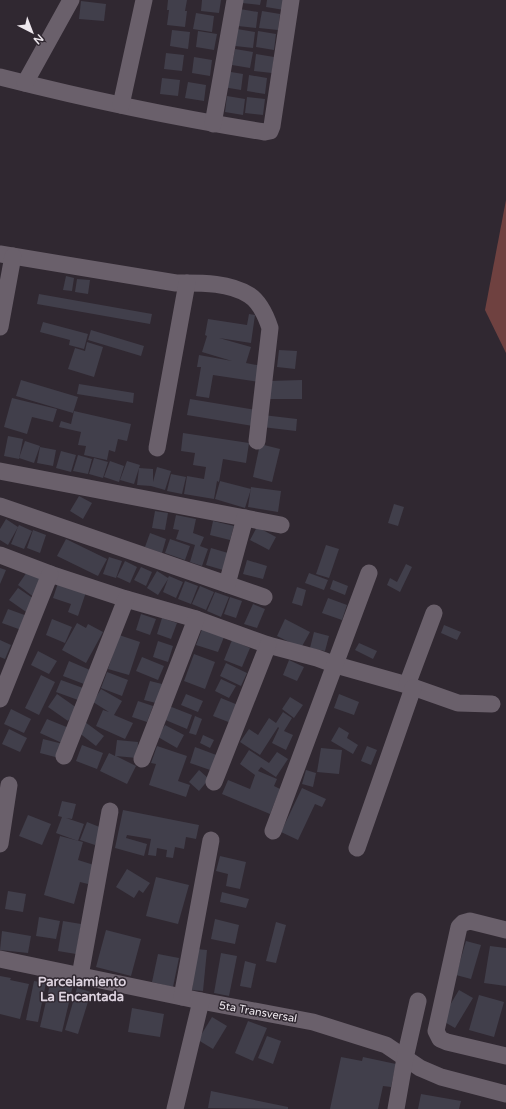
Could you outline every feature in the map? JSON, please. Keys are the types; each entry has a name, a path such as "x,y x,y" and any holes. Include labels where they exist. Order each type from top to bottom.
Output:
{"street":[{"path":"25,83 71,0"},
{"path":"121,105 144,0"},
{"path":"213,124 235,0"},
{"path":"0,77 121,105 213,124 265,132 270,131 291,0"},
{"path":"0,327 6,255 176,283 202,283 229,287 250,295 261,307 270,328 257,440"},
{"path":"157,448 187,283"},
{"path":"0,471 281,525"},
{"path":"0,506 264,597"},
{"path":"227,584 245,518"},
{"path":"0,556 50,574 196,620 268,645 410,686 458,703 492,704"},
{"path":"273,831 369,573"},
{"path":"0,699 50,574"},
{"path":"64,756 126,599"},
{"path":"357,848 434,613"},
{"path":"142,759 196,620"},
{"path":"214,782 268,645"},
{"path":"0,844 9,785"},
{"path":"80,976 110,811"},
{"path":"182,997 211,840"},
{"path":"506,930 470,921 463,923 458,927 436,1031 440,1039 447,1042 506,1056"},
{"name":"5ta Transversal","path":"0,959 201,1001 313,1022 386,1045 420,1068 441,1077 506,1094"},
{"path":"175,1109 201,1001"},
{"path":"396,1109 404,1058 418,1002"}],"shaded area":[{"path":"506,200 506,353 485,310"}],"building":[{"path":"168,0 187,0 185,27 167,25 169,10 167,10"},
{"path":"202,0 221,0 219,13 201,11"},
{"path":"243,0 261,0 260,5 242,3"},
{"path":"267,0 286,0 284,10 266,7"},
{"path":"81,1 106,4 104,21 79,19"},
{"path":"240,9 258,12 256,28 238,26"},
{"path":"262,11 280,14 278,30 259,28"},
{"path":"196,13 214,16 212,32 193,29"},
{"path":"237,29 255,32 253,48 235,46"},
{"path":"172,30 190,32 188,49 170,46"},
{"path":"198,31 217,34 214,50 196,47"},
{"path":"258,31 276,34 274,50 256,47"},
{"path":"235,49 253,52 250,68 232,65"},
{"path":"166,53 184,55 182,71 164,69"},
{"path":"256,54 274,57 272,73 254,71"},
{"path":"194,57 212,60 210,76 192,73"},
{"path":"225,71 243,74 241,90 223,87"},
{"path":"249,75 267,78 265,94 247,91"},
{"path":"162,78 180,80 178,96 160,94"},
{"path":"188,82 206,85 204,101 185,98"},
{"path":"227,96 245,99 243,115 225,112"},
{"path":"247,97 265,99 263,115 245,113"},
{"path":"66,276 74,278 72,291 63,290"},
{"path":"77,279 90,280 88,294 75,292"},
{"path":"39,294 152,314 150,324 37,304"},
{"path":"249,314 255,315 251,343 219,338 251,347 246,363 262,366 259,382 213,375 209,398 196,396 201,367 197,367 199,355 232,361 202,352 207,336 205,335 208,319 247,325"},
{"path":"43,322 88,334 84,349 69,345 70,340 40,332"},
{"path":"91,330 144,346 141,356 88,340"},
{"path":"87,342 103,347 94,377 68,369 75,348 85,351"},
{"path":"279,350 297,351 295,369 277,367"},
{"path":"21,380 78,397 73,413 16,396"},
{"path":"302,380 302,399 270,399 269,381"},
{"path":"79,384 134,393 133,403 77,394"},
{"path":"12,398 57,409 53,422 32,417 27,434 4,427"},
{"path":"190,399 256,410 253,426 187,415"},
{"path":"74,411 131,424 127,441 118,439 115,452 109,450 107,460 84,455 86,446 78,445 81,432 59,427 61,421 71,424"},
{"path":"263,415 297,419 296,431 262,427"},
{"path":"183,433 249,443 246,463 223,459 214,499 184,494 187,476 204,479 206,467 193,465 195,453 181,451"},
{"path":"8,436 23,439 19,459 4,456"},
{"path":"25,441 40,446 34,463 19,458"},
{"path":"260,444 280,449 272,482 253,477"},
{"path":"40,447 56,450 53,466 37,463"},
{"path":"61,451 76,455 71,472 56,468"},
{"path":"78,455 92,459 88,474 73,471"},
{"path":"94,458 108,462 103,478 89,474"},
{"path":"110,461 124,466 119,482 104,477"},
{"path":"127,461 140,465 134,484 120,480"},
{"path":"157,467 171,471 165,490 151,486 137,485 139,468 153,469 153,482"},
{"path":"171,474 186,477 182,494 167,491"},
{"path":"220,481 251,489 245,508 215,499"},
{"path":"251,487 281,491 278,512 248,507"},
{"path":"79,496 92,503 83,519 70,511"},
{"path":"394,504 404,507 398,526 388,523"},
{"path":"155,511 168,513 165,530 152,528"},
{"path":"176,515 196,519 193,533 204,537 200,546 208,549 202,566 190,562 195,545 176,539 179,530 173,529"},
{"path":"6,519 18,527 8,545 0,540 0,529"},
{"path":"213,521 234,526 230,540 210,535"},
{"path":"19,525 32,531 24,549 11,544"},
{"path":"257,527 276,537 269,550 250,540"},
{"path":"33,530 46,535 40,553 27,548"},
{"path":"150,533 166,539 162,553 145,547"},
{"path":"66,539 107,559 98,576 57,556"},
{"path":"170,539 190,546 185,560 165,553"},
{"path":"326,545 339,549 329,578 316,574"},
{"path":"211,548 228,553 223,570 206,565"},
{"path":"109,557 122,561 116,578 103,574"},
{"path":"247,560 267,566 263,579 243,574"},
{"path":"125,561 137,567 130,583 117,577"},
{"path":"406,564 412,567 400,592 387,585 390,578 397,582"},
{"path":"141,567 152,572 146,586 134,580"},
{"path":"0,568 6,570 0,584"},
{"path":"29,569 47,582 35,598 18,585"},
{"path":"157,571 168,578 169,576 183,582 176,598 163,592 168,579 158,595 147,588"},
{"path":"309,573 328,580 324,590 305,583"},
{"path":"333,580 348,586 345,595 330,589"},
{"path":"185,581 198,586 191,604 178,599"},
{"path":"58,583 86,592 78,616 68,612 71,604 53,598"},
{"path":"200,586 214,592 206,610 192,604"},
{"path":"297,587 306,590 302,606 292,603"},
{"path":"18,588 37,601 29,614 9,600"},
{"path":"215,592 229,597 221,617 207,611"},
{"path":"230,597 242,601 236,618 224,614"},
{"path":"328,598 347,605 342,620 322,613"},
{"path":"253,604 265,609 257,628 244,624"},
{"path":"8,609 30,617 24,631 2,623"},
{"path":"141,614 156,619 150,635 136,630"},
{"path":"162,618 177,623 171,639 157,634"},
{"path":"52,619 72,627 65,643 46,635"},
{"path":"285,619 310,632 301,648 277,636"},
{"path":"77,623 86,628 88,624 103,632 86,663 62,650"},
{"path":"444,625 461,632 457,640 441,633"},
{"path":"202,629 224,637 218,652 196,645"},
{"path":"314,632 329,636 325,651 310,648"},
{"path":"119,635 140,642 129,675 108,669"},
{"path":"0,640 11,645 5,659 0,657"},
{"path":"232,640 250,648 242,667 224,660"},
{"path":"158,641 173,646 168,662 153,657"},
{"path":"359,643 377,651 373,659 355,650"},
{"path":"38,651 57,661 49,674 31,665"},
{"path":"194,654 215,662 205,689 184,681"},
{"path":"142,657 164,666 158,680 136,671"},
{"path":"289,660 304,667 297,681 283,675"},
{"path":"69,661 90,670 84,684 63,676"},
{"path":"226,663 247,673 241,686 220,676"},
{"path":"107,672 128,680 122,696 101,688"},
{"path":"41,675 55,682 39,715 25,708"},
{"path":"221,679 236,686 229,698 215,691"},
{"path":"61,680 83,688 78,700 56,692"},
{"path":"150,681 162,684 156,703 144,700"},
{"path":"101,689 122,701 114,715 133,723 125,739 96,726 103,710 109,712 93,702"},
{"path":"57,694 77,708 68,721 48,707"},
{"path":"186,694 203,701 198,712 181,705"},
{"path":"339,694 359,702 354,715 334,708"},
{"path":"290,697 303,705 294,718 282,709"},
{"path":"221,698 238,705 231,723 213,716"},
{"path":"138,701 153,706 147,722 132,717"},
{"path":"169,706 192,715 187,729 163,719"},
{"path":"11,709 31,719 24,733 4,724"},
{"path":"283,712 292,718 284,731 293,735 286,750 272,743 279,728 278,727 260,755 240,742 249,729 258,735 269,718 276,723"},
{"path":"195,716 202,719 196,735 189,733"},
{"path":"47,719 69,728 62,743 40,733"},
{"path":"85,722 104,736 96,746 78,732"},
{"path":"165,725 184,735 177,748 158,737"},
{"path":"339,727 349,733 347,738 358,745 353,754 331,741"},
{"path":"9,729 27,738 20,752 2,744"},
{"path":"203,735 214,740 210,748 200,743"},
{"path":"43,739 63,744 59,758 40,753"},
{"path":"117,740 138,742 137,758 116,756 136,766 127,784 100,771 109,753 115,756"},
{"path":"82,745 103,753 97,769 76,761"},
{"path":"157,746 187,756 178,781 190,785 186,797 149,785 156,764 151,763"},
{"path":"367,746 377,750 371,765 361,761"},
{"path":"195,747 219,756 213,771 190,763"},
{"path":"321,748 342,750 339,774 317,772"},
{"path":"249,750 269,763 277,752 288,759 276,777 261,767 258,771 277,779 274,786 280,789 270,814 222,794 228,780 250,789 255,775 240,764"},
{"path":"199,770 209,779 199,791 189,782"},
{"path":"306,770 316,773 313,787 302,784"},
{"path":"302,788 326,799 322,807 315,804 298,840 281,832"},
{"path":"62,801 76,804 72,819 66,818 84,824 78,841 56,833 62,817 58,816"},
{"path":"123,810 199,825 196,839 186,837 184,849 175,847 173,858 166,857 167,850 157,848 156,856 148,855 151,839 127,835 126,838 147,844 144,856 115,848"},
{"path":"28,815 51,824 42,845 19,836"},
{"path":"87,822 102,828 95,845 80,840"},
{"path":"60,836 83,842 78,860 94,865 88,884 80,882 74,904 44,895"},
{"path":"220,856 246,862 240,889 226,886 228,874 216,871"},
{"path":"127,869 150,883 143,893 139,890 134,898 116,887"},
{"path":"156,877 189,885 178,924 146,916"},
{"path":"8,891 26,894 23,912 5,909"},
{"path":"222,892 249,899 246,908 220,902"},
{"path":"39,917 60,921 56,939 36,936"},
{"path":"215,919 239,925 235,944 211,939"},
{"path":"63,921 81,924 76,954 58,951"},
{"path":"276,922 286,925 276,963 266,961"},
{"path":"106,930 141,939 131,976 96,967"},
{"path":"2,931 31,936 28,953 0,950"},
{"path":"466,941 481,945 471,979 456,975"},
{"path":"490,946 506,948 506,986 484,983"},
{"path":"196,949 207,950 203,991 192,990"},
{"path":"221,953 237,956 229,996 214,993"},
{"path":"158,954 179,958 173,987 152,982"},
{"path":"245,961 256,964 251,988 240,986"},
{"path":"0,976 29,984 20,1019 0,1014"},
{"path":"51,980 73,985 62,1032 40,1027"},
{"path":"34,981 46,983 38,1022 26,1020"},
{"path":"77,988 91,992 78,1034 65,1030"},
{"path":"459,990 473,998 455,1028 441,1020"},
{"path":"479,995 504,1002 494,1037 469,1030"},
{"path":"132,1008 164,1014 160,1037 128,1032"},
{"path":"212,1017 227,1026 213,1049 198,1040"},
{"path":"248,1021 267,1028 253,1061 235,1053"},
{"path":"267,1036 281,1041 273,1064 258,1058"},
{"path":"341,1057 362,1061 363,1057 396,1064 391,1087 383,1086 378,1109 330,1109"},
{"path":"211,1091 288,1107 288,1109 208,1108"},
{"path":"421,1094 461,1101 459,1109 418,1109"}],"district":[{"name":"Parcelamiento La Encantada","path":"82,990"}]}
